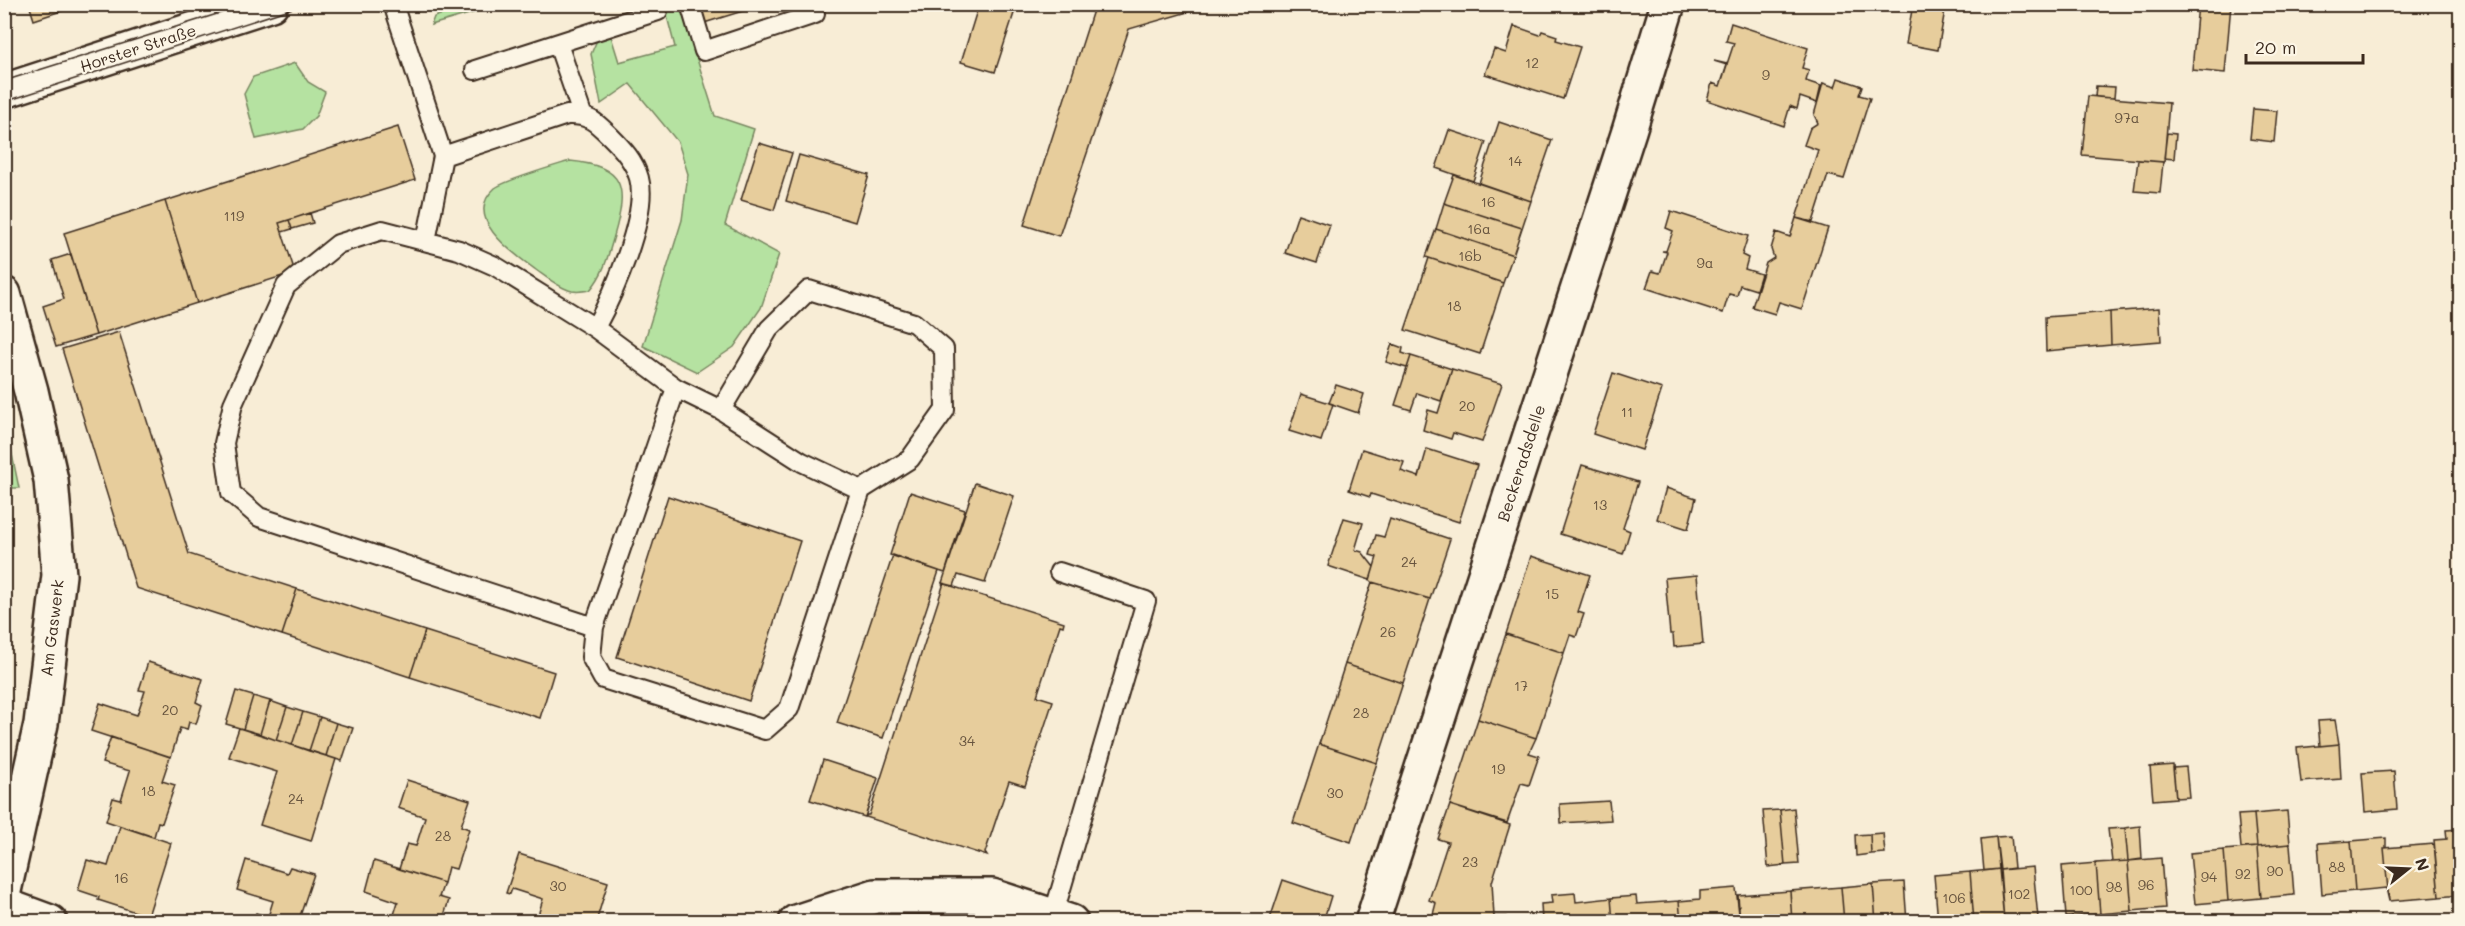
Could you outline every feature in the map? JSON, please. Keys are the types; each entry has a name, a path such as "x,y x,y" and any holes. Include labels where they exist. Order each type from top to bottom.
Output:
{"street":[{"name":"Horster Straße","path":"5,89 271,4"},
{"name":"Beckeradsdelle","path":"1372,921 1626,142 1668,4"},
{"name":"Am Gaswerk","path":"4,294 31,391 51,480 59,575 41,724 4,891"},
{"path":"796,921 875,896 992,896 1062,919"},
{"path":"4,905 50,921"}],"lane":[{"path":"393,4 442,156 426,241"},
{"path":"690,4 704,51 815,14"},
{"path":"475,70 658,12"},
{"path":"558,44 582,114"},
{"path":"442,156 567,115 582,114 599,125 631,158 640,180 641,206 607,306 595,328"},
{"path":"594,627 259,517 231,493 224,443 232,404 286,286 338,244 382,230 459,250 495,266 595,328 676,388 720,410 802,462 861,490"},
{"path":"676,388 594,627 591,657 603,679 765,730 789,709 861,490 910,459 945,410 944,349 914,323 809,290 769,329 720,410"},
{"path":"1059,572 1146,601 1062,919"}],"green space":[{"path":"472,4 500,5 431,25 434,17"},
{"path":"664,5 680,5 715,116 754,129 725,225 779,254 761,308 734,347 697,372 643,346 682,220 688,174 678,142 630,84 601,104 591,54 597,40 610,33 619,62 675,47"},
{"path":"295,63 308,82 325,92 316,116 303,129 256,139 244,94 253,77"},
{"path":"570,161 602,168 612,174 621,192 621,205 610,251 599,278 590,290 567,290 544,276 504,245 487,223 484,211 486,199 495,188 519,177"},
{"path":"4,416 19,488 5,488"}],"building":[{"path":"29,4 82,4 34,20"},
{"path":"698,4 759,4 759,6 704,23"},
{"path":"979,4 1017,4 995,72 961,62"},
{"path":"1095,4 1215,4 1129,29 1059,236 1024,225"},
{"path":"1913,4 1946,4 1938,50 1906,44"},
{"path":"2198,4 2231,4 2225,73 2192,70"},
{"path":"1731,23 1808,48 1802,68 1809,70 1806,81 1821,86 1817,103 1800,97 1797,109 1790,106 1784,126 1707,100 1712,83 1720,86 1727,65 1714,61 1727,64 1734,43 1726,41"},
{"path":"1514,26 1540,35 1542,31 1557,36 1556,40 1580,47 1563,99 1485,74 1494,49 1506,53"},
{"path":"1838,78 1862,86 1859,95 1870,98 1844,179 1828,175 1813,222 1796,218 1818,150 1804,145 1810,128 1818,123 1814,115 1823,83 1835,87"},
{"path":"2096,86 2115,87 2114,98 2095,97"},
{"path":"2088,96 2169,103 2164,162 2082,155"},
{"path":"2253,109 2277,111 2274,142 2250,139"},
{"path":"1499,122 1552,140 1531,201 1479,183"},
{"path":"398,127 415,180 279,223 295,272 197,303 165,201"},
{"path":"1449,130 1486,142 1473,181 1436,168"},
{"path":"2167,133 2176,134 2174,159 2164,158"},
{"path":"759,143 792,153 774,210 741,200"},
{"path":"799,155 869,175 855,222 786,201"},
{"path":"2138,160 2163,162 2160,193 2134,191"},
{"path":"1454,175 1531,201 1522,228 1444,203"},
{"path":"165,201 197,303 96,335 64,233"},
{"path":"1444,203 1522,228 1513,255 1436,229"},
{"path":"1671,211 1748,236 1742,255 1748,258 1745,269 1761,274 1756,290 1740,285 1737,296 1729,294 1723,313 1646,288 1652,271 1660,273 1667,252 1662,251 1666,251 1673,231 1666,228"},
{"path":"310,213 313,223 292,229 289,220"},
{"path":"1298,214 1330,225 1317,263 1285,253"},
{"path":"1796,218 1828,228 1802,309 1779,302 1775,314 1752,307 1766,263 1774,258 1771,249 1776,232 1790,237"},
{"path":"289,220 292,229 282,232 279,223"},
{"path":"1436,229 1513,255 1503,283 1426,257"},
{"path":"71,254 96,335 56,347 43,306 64,299 52,260"},
{"path":"1429,258 1503,283 1480,354 1405,330"},
{"path":"2159,308 2161,341 2111,345 2110,312"},
{"path":"2110,312 2111,345 2046,351 2045,317"},
{"path":"119,332 189,554 297,589 282,635 136,588 62,349"},
{"path":"1392,344 1403,348 1402,353 1411,356 1407,368 1386,362"},
{"path":"1411,356 1452,369 1441,401 1417,393 1411,410 1395,405"},
{"path":"1452,369 1502,384 1482,442 1453,433 1451,439 1423,430 1428,410 1438,413"},
{"path":"1613,373 1662,389 1642,450 1593,434"},
{"path":"1336,385 1364,394 1358,413 1329,403"},
{"path":"1301,394 1333,404 1321,441 1289,431"},
{"path":"1362,449 1404,462 1401,471 1419,477 1427,449 1477,465 1459,522 1371,494 1370,497 1349,490"},
{"path":"1582,465 1638,482 1623,528 1630,531 1623,554 1560,534"},
{"path":"975,483 1014,496 985,583 958,575 954,586 942,583"},
{"path":"1666,488 1696,498 1688,529 1657,519"},
{"path":"910,492 965,510 945,573 890,555"},
{"path":"668,496 800,541 749,701 617,657"},
{"path":"1344,518 1363,523 1355,550 1362,552 1374,567 1370,580 1328,566"},
{"path":"1390,519 1450,539 1430,599 1370,580 1377,557 1370,555 1376,535 1384,537"},
{"path":"893,555 939,571 883,738 837,723"},
{"path":"1531,556 1590,575 1578,612 1584,614 1576,637 1570,635 1564,653 1506,634"},
{"path":"1697,575 1703,644 1674,647 1673,634 1670,634 1665,578"},
{"path":"1372,582 1430,599 1403,683 1345,664"},
{"path":"942,583 1064,622 1063,626 1060,625 1037,696 1053,701 1025,786 1009,781 985,853 987,856 866,817 869,815 943,586"},
{"path":"297,589 425,631 410,677 282,635"},
{"path":"425,631 554,672 540,718 410,677"},
{"path":"1506,634 1564,653 1536,738 1478,719"},
{"path":"148,662 203,679 196,702 202,705 196,724 189,722 187,730 180,728 171,757 91,731 100,703 137,715 145,691 139,690"},
{"path":"1345,664 1403,683 1377,763 1319,744"},
{"path":"236,691 253,696 243,729 226,724"},
{"path":"253,696 270,701 260,734 243,729"},
{"path":"270,701 287,707 276,740 260,734"},
{"path":"287,707 303,712 292,745 276,740"},
{"path":"303,712 320,717 309,751 292,745"},
{"path":"320,717 336,723 326,756 309,751"},
{"path":"1478,719 1536,738 1529,753 1539,756 1529,785 1521,783 1507,823 1450,805"},
{"path":"2335,720 2339,744 2320,746 2318,721"},
{"path":"336,723 353,728 342,761 326,756"},
{"path":"239,728 336,759 311,841 260,825 277,772 229,757"},
{"path":"111,737 170,757 162,781 175,785 162,823 158,822 154,837 106,821 113,798 121,800 130,771 102,763"},
{"path":"1319,744 1377,763 1351,842 1293,823"},
{"path":"2339,744 2341,779 2301,782 2297,748"},
{"path":"823,760 878,778 865,817 810,800"},
{"path":"2173,765 2176,798 2153,800 2150,767"},
{"path":"2186,767 2189,797 2176,798 2173,768"},
{"path":"2394,771 2397,809 2365,812 2362,773"},
{"path":"407,780 470,800 461,826 469,829 456,869 448,867 444,883 399,869 407,844 416,846 425,817 398,808"},
{"path":"1609,801 1611,820 1561,823 1560,804"},
{"path":"1450,805 1510,825 1492,882 1494,917 1506,917 1507,922 1431,922 1436,903 1429,900 1448,842 1438,839"},
{"path":"1794,808 1799,864 1785,865 1780,810"},
{"path":"1780,810 1785,865 1768,867 1763,811"},
{"path":"2287,811 2290,844 2257,847 2254,814"},
{"path":"2254,814 2257,847 2241,848 2238,815"},
{"path":"120,826 171,843 148,916 98,900 99,897 78,890 87,860 108,866"},
{"path":"2140,826 2142,859 2128,861 2125,828"},
{"path":"2125,828 2128,861 2112,862 2108,829"},
{"path":"2460,829 2460,895 2439,897 2434,840 2447,839 2446,830"},
{"path":"1883,833 1885,853 1871,854 1870,834"},
{"path":"1870,834 1871,854 1856,856 1855,835"},
{"path":"2011,836 2014,868 2000,870 1996,837"},
{"path":"1996,837 1999,869 1984,871 1981,839"},
{"path":"2386,838 2386,848 2384,848 2389,901 2386,888 2355,891 2351,841"},
{"path":"2351,841 2355,891 2322,894 2318,843"},
{"path":"2290,844 2294,895 2261,898 2257,847"},
{"path":"2434,844 2439,897 2389,901 2384,848"},
{"path":"2257,847 2261,898 2228,901 2224,850"},
{"path":"2224,850 2228,901 2195,904 2190,853"},
{"path":"519,854 608,882 596,922 536,922 543,899 512,889 510,894 506,893"},
{"path":"2161,858 2165,908 2132,911 2128,861"},
{"path":"246,860 287,873 290,867 314,874 299,919 306,922 254,922 256,913 268,917 273,901 237,890"},
{"path":"374,861 444,883 439,897 449,900 442,922 385,922 387,916 393,918 398,902 366,891"},
{"path":"2128,861 2132,911 2100,914 2096,863"},
{"path":"2096,863 2100,914 2066,917 2062,866"},
{"path":"2033,867 2038,918 2004,920 2000,870"},
{"path":"1999,869 2004,920 1974,922 1970,872"},
{"path":"1970,872 1974,922 1938,922 1934,875"},
{"path":"1283,880 1331,896 1323,922 1269,922"},
{"path":"1904,882 1907,922 1876,922 1873,884"},
{"path":"1873,884 1876,922 1844,922 1841,887"},
{"path":"1841,887 1844,922 1792,922 1790,891"},
{"path":"1736,888 1740,922 1681,922 1679,901 1700,899 1700,891"},
{"path":"1790,891 1792,922 1740,922 1738,895"},
{"path":"1575,893 1576,902 1611,898 1613,922 1542,922 1541,904 1552,903 1551,895"},
{"path":"1636,896 1637,904 1679,901 1681,922 1613,922 1611,898"}],"tram line":[{"path":"4,81 249,4"},
{"path":"4,102 305,4"}]}
